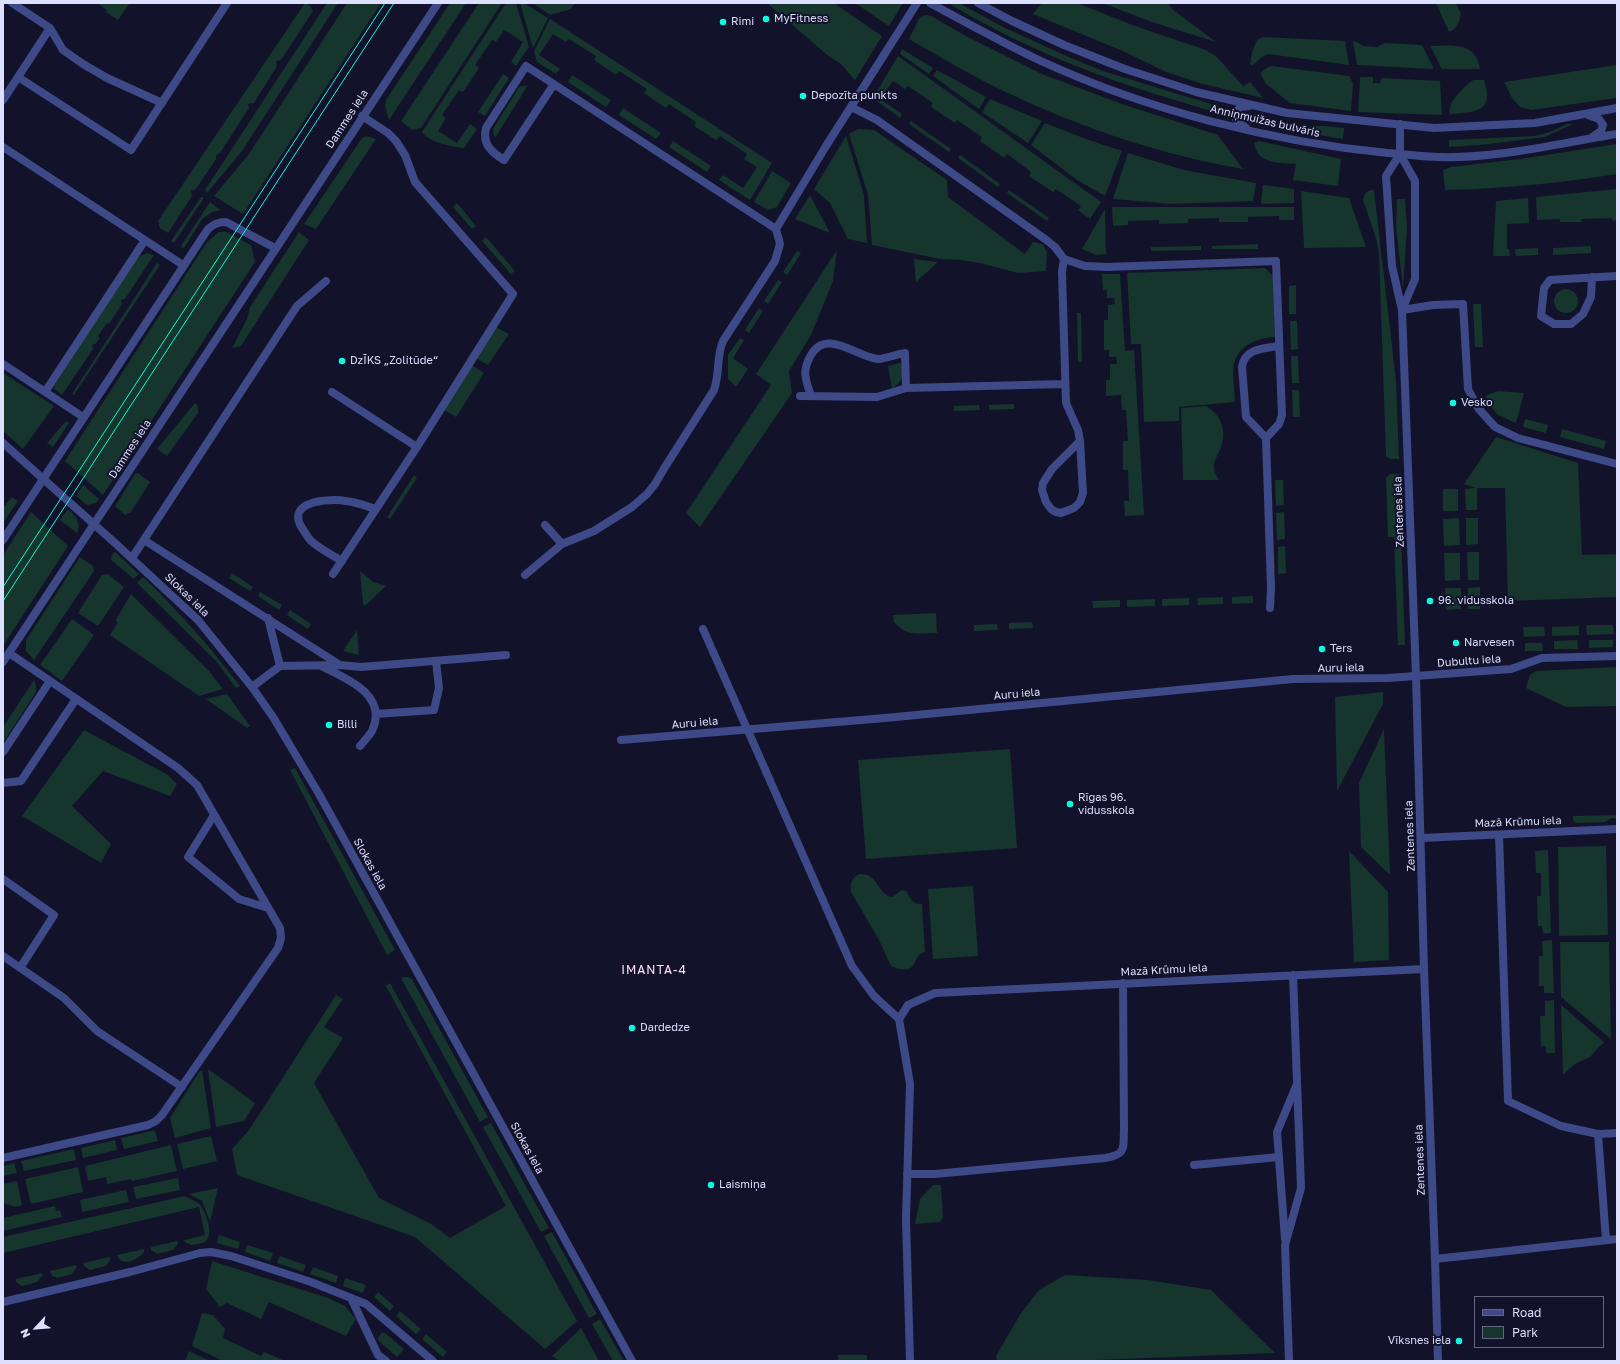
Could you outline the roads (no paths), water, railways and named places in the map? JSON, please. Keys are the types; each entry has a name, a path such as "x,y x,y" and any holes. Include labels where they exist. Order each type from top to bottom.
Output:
{"street":[{"path":"12,3 50,28 63,50 83,64 107,78 162,103"},
{"path":"18,77 130,150 227,3"},
{"name":"Dammes iela","path":"3,662 438,3"},
{"path":"776,229 917,3"},
{"name":"Anniņmuižas bulvāris","path":"930,3 992,37 1043,62 1122,94 1179,112 1250,131 1346,149 1439,158 1512,152 1617,134"},
{"name":"Anniņmuižas bulvāris","path":"978,3 1012,21 1064,45 1125,69 1196,92 1287,113 1434,128 1535,123 1617,108"},
{"path":"3,100 50,28"},
{"path":"525,574 562,544 590,533 620,515 647,494 655,484 664,467 714,390 716,385 719,349 775,261 780,244 776,229 554,84 526,66 486,128 485,134 487,145 494,154 504,160 554,84"},
{"path":"1250,131 1238,122 1236,119 1236,113 1240,108 1254,106"},
{"path":"851,107 877,120 1045,239 1055,247 1064,259 1085,266 1107,267 1276,261 1282,418 1279,424 1266,438"},
{"path":"1582,114 1596,117 1602,121 1603,125 1601,131 1587,139"},
{"path":"334,574 417,447 513,294 415,182 405,155 396,140 362,116"},
{"name":"Zentenes iela","path":"1400,124 1400,154 1415,181 1415,279 1402,310"},
{"path":"3,147 183,265"},
{"name":"Zentenes iela","path":"1400,154 1386,176 1392,266 1402,310 1416,676 1424,968 1438,1361"},
{"path":"3,540 208,229 213,224 226,222 275,248"},
{"path":"45,392 144,240"},
{"path":"1064,259 1062,272 1064,384 1066,403 1078,430 1080,441 1083,493 1080,502 1074,508 1068,512 1056,512 1051,509 1046,502 1042,490 1043,483 1052,469 1080,441"},
{"path":"1592,277 1591,297 1583,314 1571,324 1554,324 1541,316 1544,288 1550,280 1592,277 1617,276"},
{"path":"132,558 297,306 326,281"},
{"path":"1402,310 1433,305 1464,304 1468,389 1478,408 1495,427 1518,438 1617,464"},
{"path":"811,396 804,375 806,365 814,350 829,343 878,359 905,353 906,388"},
{"path":"1270,608 1271,588 1266,438 1246,416 1242,363 1246,356 1254,351 1279,346"},
{"path":"3,364 83,418"},
{"path":"800,396 877,397 906,388 1064,384"},
{"path":"332,392 417,447"},
{"name":"Slokas iela","path":"3,443 132,558 198,620 252,687 286,738 319,794 632,1361"},
{"path":"342,561 321,549 310,540 299,524 298,517 300,511 304,506 309,504 345,500 376,509"},
{"path":"545,525 562,544"},
{"path":"144,540 340,665"},
{"path":"268,618 280,666"},
{"path":"703,629 852,966 874,996 899,1019 910,1084 906,1219 910,1361"},
{"path":"3,1158 152,1123 162,1115 278,948 281,938 280,928 197,785 178,768 9,653"},
{"path":"252,687 280,666 340,665 361,667 506,655"},
{"name":"Dubultu iela","path":"1416,676 1511,669 1542,658 1617,656"},
{"path":"376,714 434,710 439,688 436,661"},
{"path":"320,666 345,678 367,694 374,703 376,714 372,731 360,746"},
{"name":"Auru iela","path":"621,740 886,718 1293,679 1388,678 1416,676"},
{"path":"3,752 50,681"},
{"path":"3,783 21,781 76,699"},
{"path":"214,815 188,857 239,898 268,908"},
{"name":"Mazā Krūmu iela","path":"1421,838 1617,829"},
{"path":"1499,835 1508,1101 1560,1126 1598,1134 1617,1133"},
{"path":"3,879 54,915 20,968"},
{"path":"3,956 64,998 97,1031 182,1086"},
{"name":"Mazā Krūmu iela","path":"899,1019 908,1006 935,993 1350,973 1424,968"},
{"path":"1285,1246 1301,1188 1293,975"},
{"path":"907,1174 935,1174 1105,1158 1120,1154 1122,1151 1124,1129 1122,983"},
{"path":"1290,1361 1285,1246 1277,1132 1298,1080"},
{"path":"1598,1134 1606,1240"},
{"path":"1194,1165 1279,1157"},
{"path":"1435,1259 1617,1239"},
{"path":"3,1302 130,1272 200,1252 211,1252 231,1256 311,1282 366,1304 433,1361"},
{"path":"351,1298 378,1355 386,1361"}],"tram line":[{"path":"3,587 385,3"},
{"path":"3,601 394,3"}],"place":[{"name":"MyFitness","path":"766,19"},
{"name":"Rimi","path":"723,22"},
{"name":"Depozīta punkts","path":"803,96"},
{"name":"DzĪKS „Zolitūde“","path":"342,361"},
{"name":"Vesko","path":"1453,403"},
{"name":"96. vidusskola","path":"1430,601"},
{"name":"Narvesen","path":"1456,643"},
{"name":"Ters","path":"1322,649"},
{"name":"Billi","path":"329,725"},
{"name":"Rīgas 96. vidusskola","path":"1070,804"},
{"name":"Dardedze","path":"632,1028"},
{"name":"Laismiņa","path":"711,1185"},
{"name":"Vīksnes iela","path":"1459,1341"}],"district":[{"name":"IMANTA-4","path":"654,970"}]}
